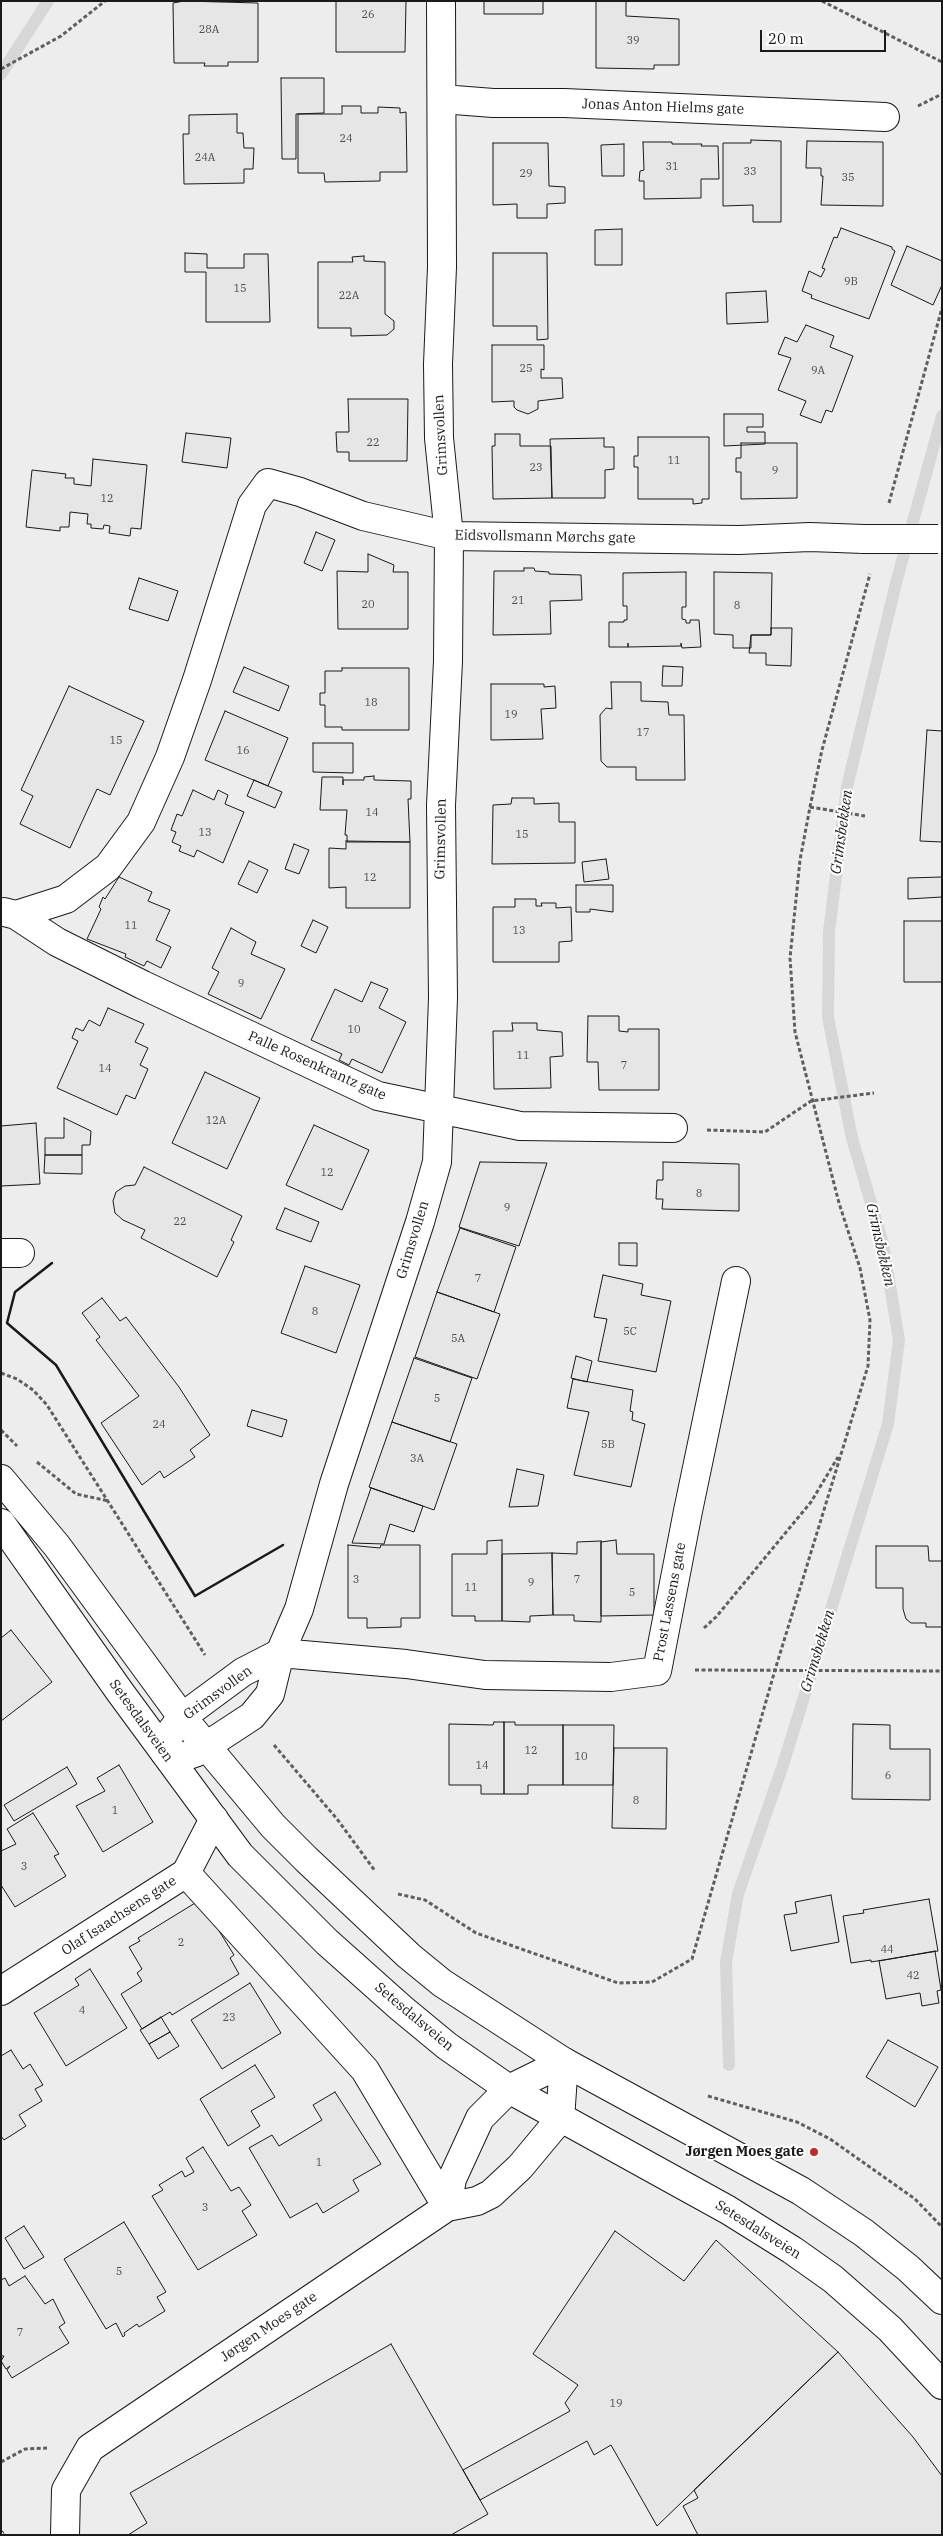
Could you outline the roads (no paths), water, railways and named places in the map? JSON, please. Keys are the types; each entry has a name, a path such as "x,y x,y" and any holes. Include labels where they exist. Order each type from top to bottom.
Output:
{"main road":[{"name":"Grimsvollen","path":"280,1653 243,1672 182,1717 170,1732 166,1754 180,1758 197,1752 252,1716 270,1694 280,1653 299,1609 334,1484 420,1222 437,1162 443,998 440,823 448,661 449,536 440,438 438,364 442,268 441,1"},
{"name":"Jonas Anton Hielms gate","path":"442,99 493,103 564,103 885,117"},
{"name":"Eidsvollsmann Mørchs gate","path":"170,757 197,680 252,505 268,483 300,492 363,516 449,536 739,540 810,537 940,539"},
{"name":"Palle Rosenkrantz gate","path":"8,913 66,899 108,867 140,822 170,757"},
{"name":"Palle Rosenkrantz gate","path":"8,913 57,942 134,981 378,1096 520,1126 673,1128"},
{"name":"Prost Lassens gate","path":"280,1653 406,1664 485,1675 611,1676 657,1671 736,1280"},
{"path":"1,1479 57,1546 182,1717 206,1746 286,1839 409,1956 442,1983 564,2062 800,2191 864,2233 908,2268 942,2300"},
{"name":"Setesdalsveien","path":"1,1523 120,1692 240,1854 327,1942 447,2046 509,2089 560,2119 728,2210 792,2250 833,2280 890,2329 942,2385"},
{"name":"Olaf Isaachsens gate","path":"1,1991 186,1873 214,1820"},
{"path":"186,1873 365,2070 447,2207"},
{"path":"447,2207 452,2179 480,2118 509,2089 564,2062"},
{"path":"560,2119 564,2062"},
{"name":"Jørgen Moes gate","path":"65,2535 66,2490 90,2448 447,2207 477,2201 491,2194 520,2167 560,2119"}],"waterway":[{"name":"Grimsbekken","path":"1,74 48,1"},
{"name":"Grimsbekken","path":"729,2065 726,1962 738,1894 783,1765 888,1424 899,1340 883,1244 852,1138 828,1017 829,932 847,787 896,583 942,416"}],"place":[{"name":"Jørgen Moes gate","path":"814,2152"}]}
